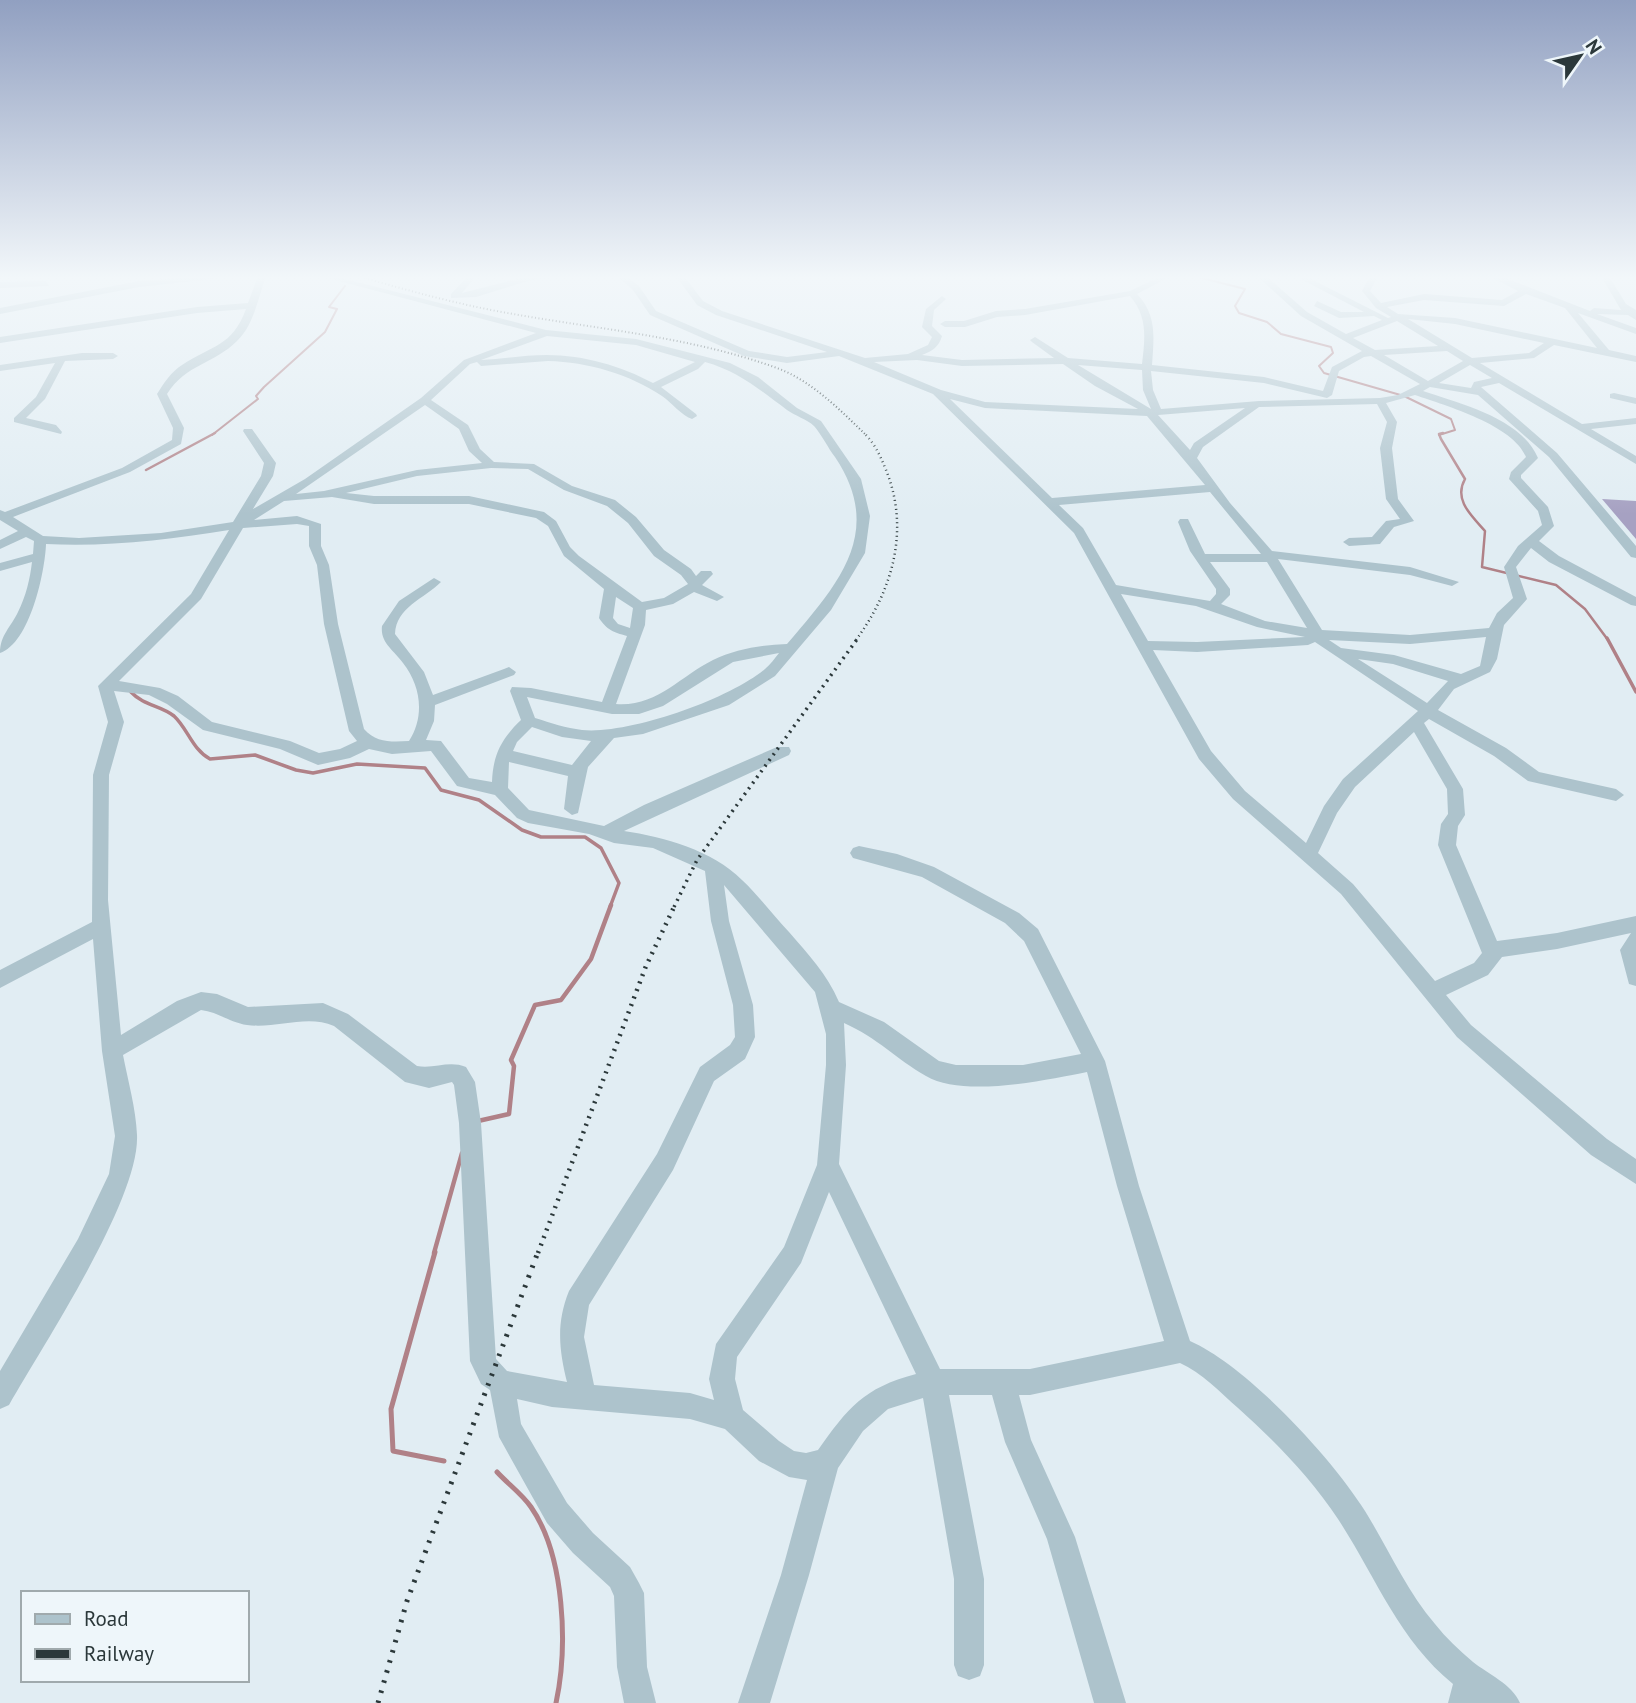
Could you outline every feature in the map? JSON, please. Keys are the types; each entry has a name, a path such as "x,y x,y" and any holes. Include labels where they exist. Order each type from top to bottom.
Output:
{"street":[{"path":"2,515 136,466 177,442 180,435 178,425 162,400 168,383 190,362 203,355"},
{"path":"236,525 284,498 425,400 467,362 485,355"},
{"path":"687,355 742,372 817,423 855,479 863,516 859,553 825,607 770,673 744,691 704,709 637,730 608,735 562,732 529,720 517,691 629,710 652,705 708,669 745,652 790,648"},
{"path":"757,355 787,360 817,355"},
{"path":"849,355 937,392 998,406 1154,413 1259,404 1380,401 1401,398 1463,367 1469,361 1532,355"},
{"path":"902,358 908,355"},
{"path":"1058,355 1154,413 1269,556 1319,638"},
{"path":"1148,355 1147,388 1154,413"},
{"path":"1327,395 1335,369 1359,355"},
{"path":"1377,355 1427,384 1479,392"},
{"path":"1460,355 1636,461"},
{"path":"0,368 113,356"},
{"path":"467,362 548,358 601,368 655,386 692,415"},
{"path":"655,386 695,367 700,362 697,358"},
{"path":"859,359 902,358 962,363 1066,361 1264,380 1355,401"},
{"path":"902,358 918,384"},
{"path":"57,432 52,427 18,420 40,399 61,360"},
{"path":"1498,380 1476,385 1479,392 1553,455 1636,554"},
{"path":"1112,389 1147,388"},
{"path":"1309,854 1341,792 1423,716 1449,686 1485,669 1501,616 1520,599 1510,568 1514,558 1548,526 1544,510 1515,479 1516,474 1532,458 1532,453 1500,426 1413,391"},
{"path":"937,392 1079,531 1212,763 1265,820 1309,854 1346,889 1432,993 1483,1048 1599,1147 1636,1173"},
{"path":"1614,396 1636,401"},
{"path":"425,400 464,427 475,451 491,465"},
{"path":"1349,542 1376,541 1390,524 1408,522 1392,499 1386,448 1392,422 1380,401"},
{"path":"1191,459 1198,445 1259,404"},
{"path":"1580,427 1636,421"},
{"path":"105,686 196,596 271,470 270,463 248,431"},
{"path":"284,498 324,495 416,473 491,465 530,466 569,488 611,503 632,520 659,553 686,572 703,593 717,597"},
{"path":"1048,502 1212,488"},
{"path":"324,495 374,500 469,500 540,515 548,519 562,535 566,551 640,606 664,604 695,585 706,574"},
{"path":"2,515 40,540 117,541 236,525 297,520 316,524 315,545 327,581 331,624 356,731 366,743"},
{"path":"1184,522 1188,537 1223,589 1223,595 1212,606"},
{"path":"0,545 26,532"},
{"path":"0,648 26,614 40,540"},
{"path":"1532,542 1554,559 1636,602"},
{"path":"0,567 39,556"},
{"path":"1202,558 1269,556 1410,571 1452,582"},
{"path":"415,745 427,727 429,702 404,653 391,641 389,624 401,608 434,582"},
{"path":"611,587 606,618 613,627 635,634"},
{"path":"1114,589 1212,606 1251,622 1319,638 1423,716 1514,762 1534,777 1616,795"},
{"path":"607,708 635,634 640,606"},
{"path":"1145,645 1197,647 1319,638 1419,641 1494,632"},
{"path":"1337,651 1394,660 1462,680"},
{"path":"429,702 509,672"},
{"path":"105,686 138,686 152,690 184,708 196,722 284,745 318,759 344,754 366,743 392,748 435,745 453,774 468,786 500,789"},
{"path":"0,1396 86,1247 120,1176 126,1136 112,1051 102,925 99,795 104,759 116,722 105,686"},
{"path":"629,710 637,730"},
{"path":"1423,716 1455,789 1457,815 1450,824 1447,845 1492,958 1484,968 1455,979 1432,993"},
{"path":"529,720 510,739 504,755 500,789 507,800 523,814 656,842 713,867 735,884 810,970 823,988 831,1008 836,1034 836,1054 828,1165 793,1255 725,1353 722,1379 732,1418"},
{"path":"572,808 575,772 583,757 608,735"},
{"path":"606,833 680,793 750,768 783,751"},
{"path":"504,755 575,772"},
{"path":"859,853 897,860 928,872 1012,918 1031,934 1095,1061 1128,1186 1181,1350"},
{"path":"584,1396 572,1354 569,1324 578,1300 665,1161 707,1074 715,1065 740,1049 744,1041 741,993 720,920 713,867"},
{"path":"1491,950 1557,941 1636,923"},
{"path":"0,980 102,925"},
{"path":"1636,939 1630,950 1636,978"},
{"path":"112,1051 184,1007 201,1001 217,1003 247,1016 323,1012 341,1020 412,1076 429,1078 452,1072 459,1074 464,1082 470,1123 483,1361 490,1376 502,1383 584,1396 690,1406 732,1418 769,1451 789,1463 806,1467 826,1462"},
{"path":"831,1008 877,1028 934,1070 956,1074 1023,1076 1095,1061"},
{"path":"828,1165 933,1382 953,1479 969,1579 969,1665"},
{"path":"754,1703 816,1505 826,1462 838,1441 879,1400 933,1382 1030,1382 1153,1353 1181,1350 1213,1370 1310,1460 1360,1527 1401,1604 1467,1692 1504,1703"},
{"path":"1002,1382 1018,1442 1061,1537 1110,1703"},
{"path":"502,1383 508,1429 557,1513 583,1543 620,1577 629,1593 632,1667 640,1703"}],"shaded area":[{"path":"1602,499 1636,501 1636,539"}],"waterway":[{"path":"214,434 258,399 256,396 264,387 299,355"},
{"path":"1330,355 1319,366 1324,373 1404,396 1451,419 1455,430 1439,435"},
{"path":"1439,435 1443,433"},
{"path":"146,470 214,434"},
{"path":"1439,435 1465,479 1461,494 1463,501 1485,531 1482,567 1556,585 1585,609 1608,640"},
{"path":"1607,638 1636,692"},
{"path":"131,692 141,700 174,716 199,750 210,759 255,755 296,770 313,773 357,764 425,768 441,790 479,800 522,830 541,837 585,837 601,848 619,883 610,907"},
{"path":"478,1121 509,1114 514,1066 511,1060 535,1005 561,1000 591,959 611,905"},
{"path":"434,1253 462,1153"},
{"path":"435,1252 391,1409 393,1451 444,1461"},
{"path":"497,1472 531,1507 551,1550 561,1602 562,1629 560,1681 556,1703"}],"railway":[{"path":"738,355 777,368 802,380 865,434"},
{"path":"856,640 880,601 894,558 897,537 893,492 879,455 865,434"},
{"path":"674,907 697,860 858,638"},
{"path":"538,1253 646,966 675,905"},
{"path":"378,1703 407,1601 538,1252"}]}
